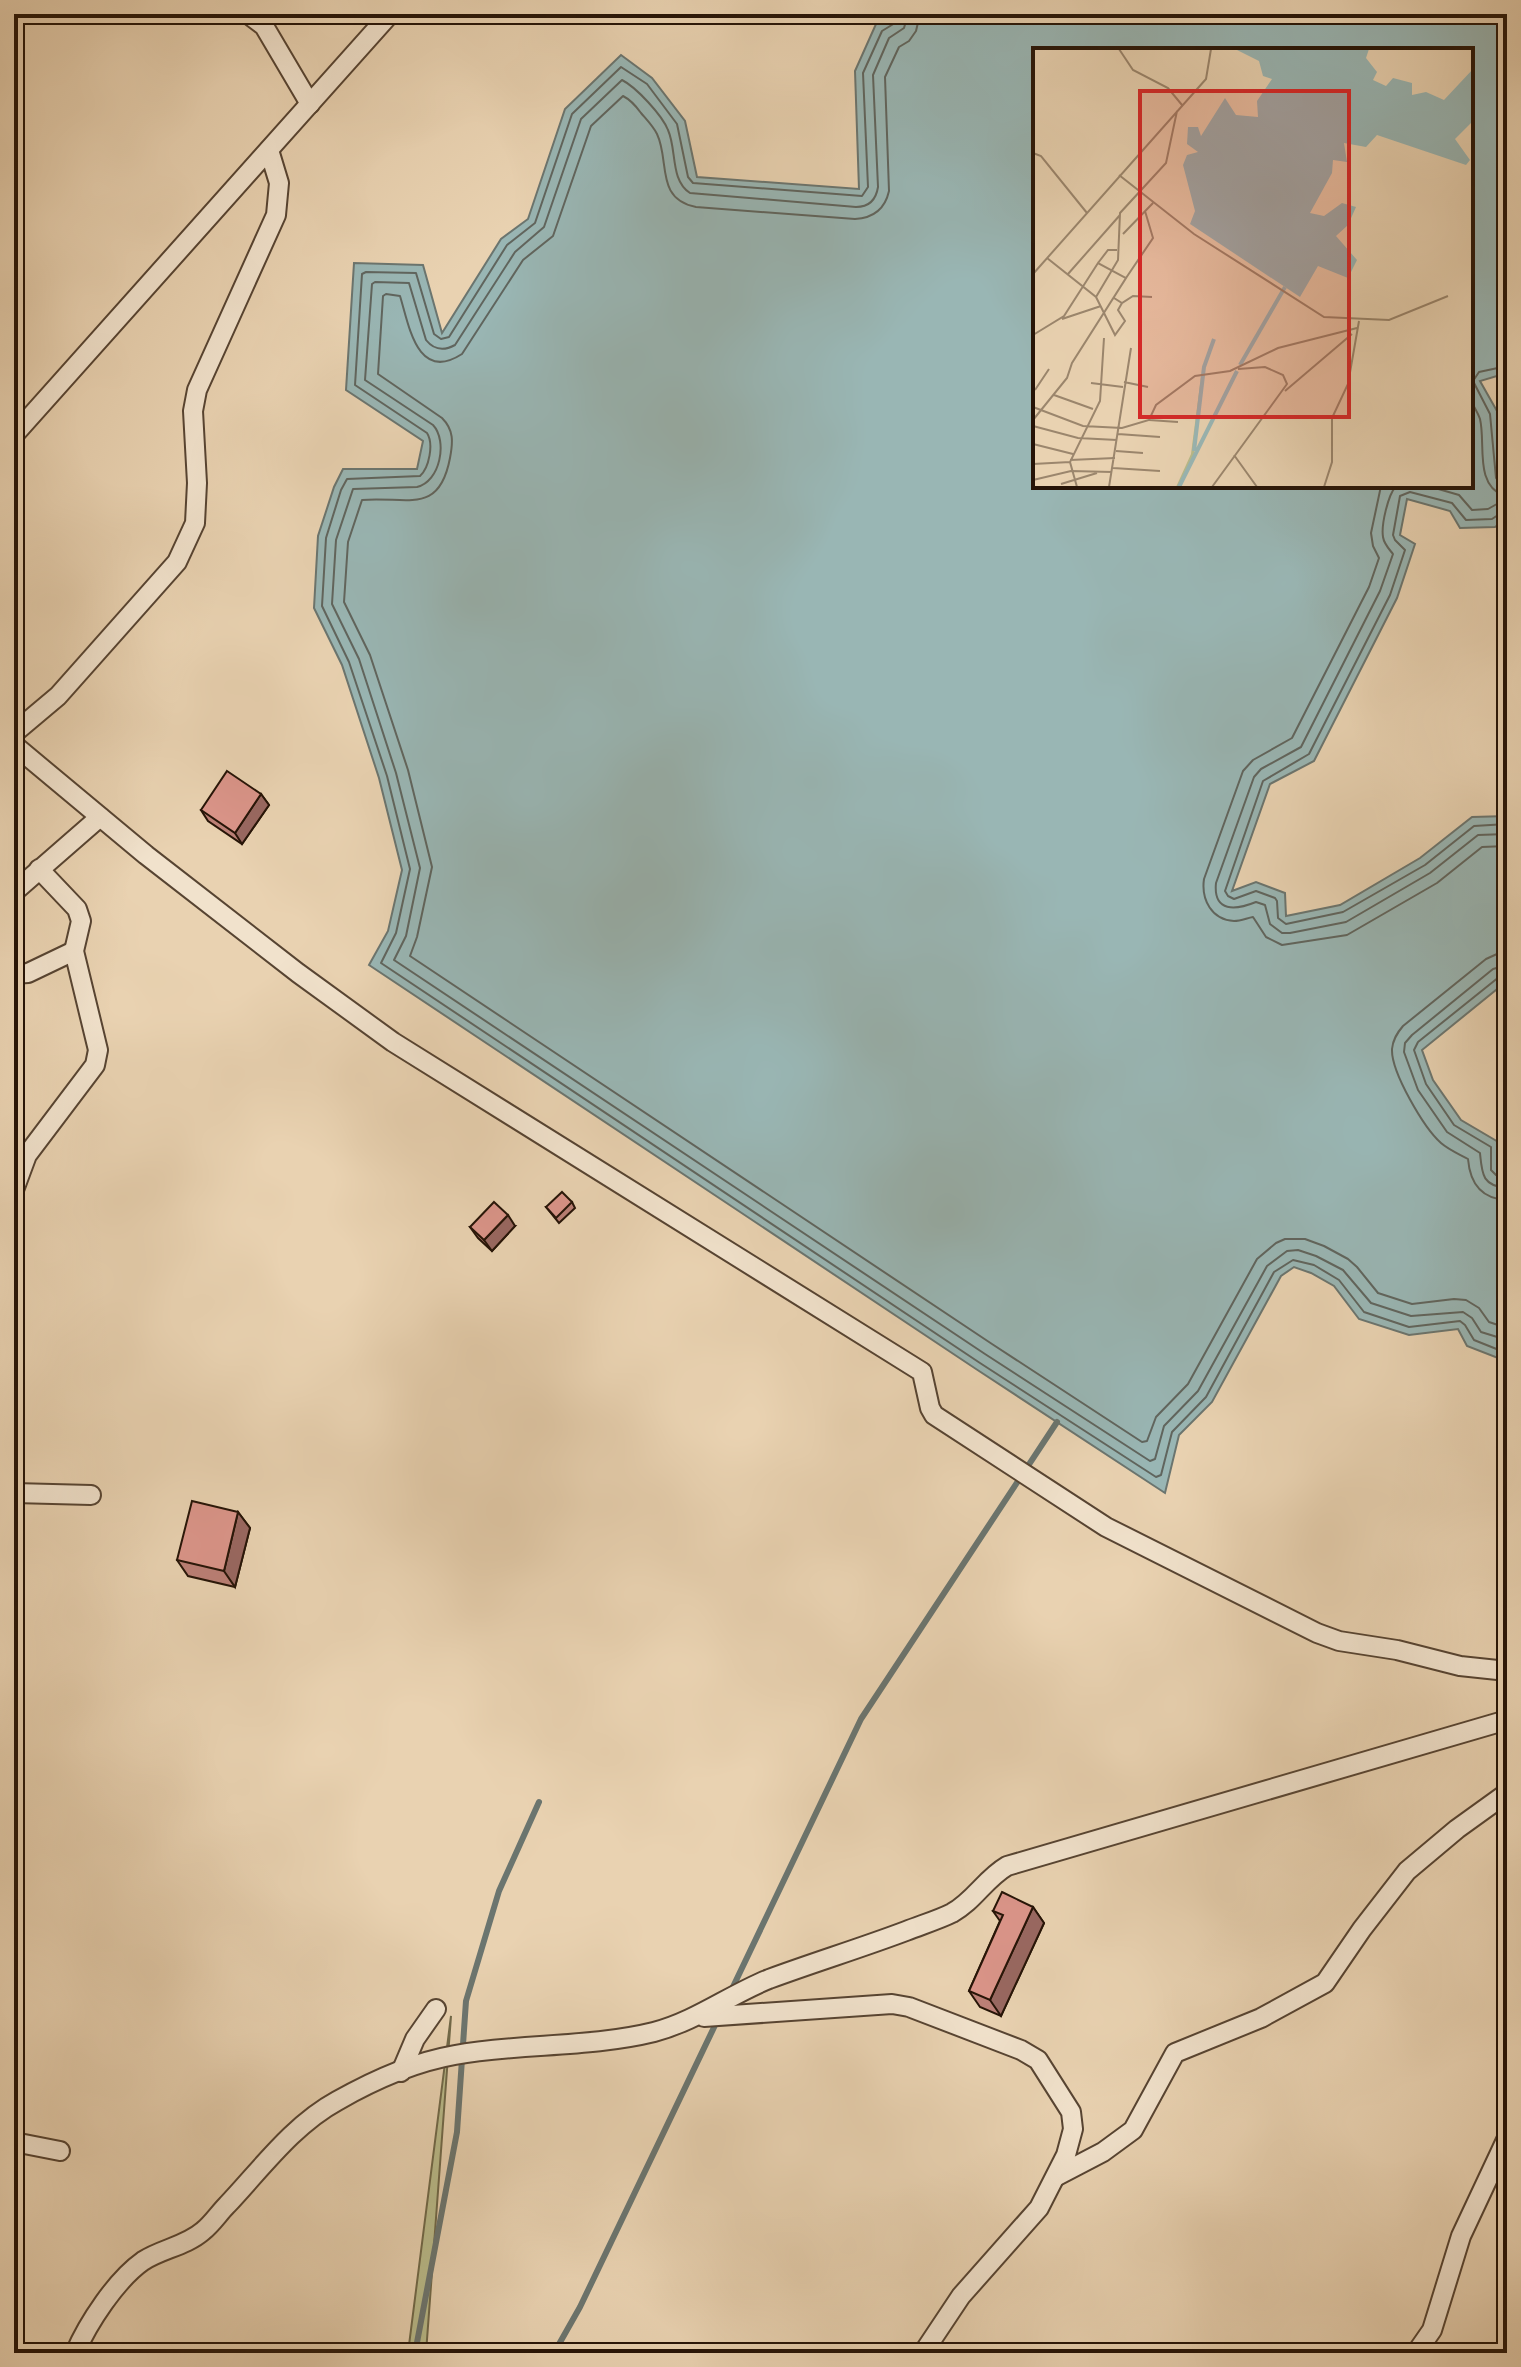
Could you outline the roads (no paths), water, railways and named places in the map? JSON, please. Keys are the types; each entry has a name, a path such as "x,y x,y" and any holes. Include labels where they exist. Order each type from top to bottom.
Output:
{"street":[{"path":"248,14 264,26 310,104"},
{"path":"14,435 390,14"},
{"path":"14,733 58,696 177,562 195,523 195,400 276,215 279,183 269,150"},
{"path":"14,745 298,973 393,1042 922,1372 934,1415 1106,1527 1339,1641 1397,1650 1460,1666 1507,1671"},
{"path":"14,892 100,817"},
{"path":"14,1190 27,1155 95,1065 98,1050 74,951 81,921 77,909 39,869"},
{"path":"14,974 28,973 74,951"},
{"path":"14,1493 91,1495"},
{"path":"75,2353 84,2333 115,2291 142,2262 203,2232 296,2130 320,2110 401,2072 456,2055 637,2036 696,2017 769,1980 950,1914 970,1901 1007,1866 1507,1720"},
{"path":"1057,2176 1103,2152 1133,2130 1175,2053 1261,2018 1325,1983 1407,1871 1507,1793"},
{"path":"696,2017 892,2004 909,2007 1021,2050 1038,2060 1071,2112 1073,2129 1066,2155 1039,2208 961,2296 923,2353"},
{"path":"401,2072 415,2039 436,2009"},
{"path":"1416,2353 1430,2334 1461,2236 1507,2138"},
{"path":"14,2142 60,2151"}],"water":[{"path":"897,14 1507,14 1507,373 1480,381 1497,411 1506,519 1495,527 1460,528 1450,511 1407,499 1400,535 1415,544 1397,598 1314,761 1270,784 1232,891 1256,882 1285,893 1286,916 1340,905 1420,858 1472,817 1507,816 1507,981 1422,1050 1433,1080 1461,1120 1500,1143 1498,1167 1507,1171 1507,1358 1498,1358 1467,1346 1458,1329 1409,1335 1359,1319 1334,1286 1294,1267 1281,1276 1212,1402 1179,1435 1165,1493 369,965 388,931 402,870 379,778 342,665 314,608 318,536 343,469 417,469 423,441 346,390 354,263 423,265 442,333 501,239 528,219 565,109 621,55 652,78 685,121 697,177 859,189 855,71 876,24"}],"waterway":[{"path":"731,1991 861,1719 1057,1422"},
{"path":"415,2353 457,2132 466,2001 499,1891 539,1802"},
{"path":"554,2353 580,2307 718,2019"}]}
